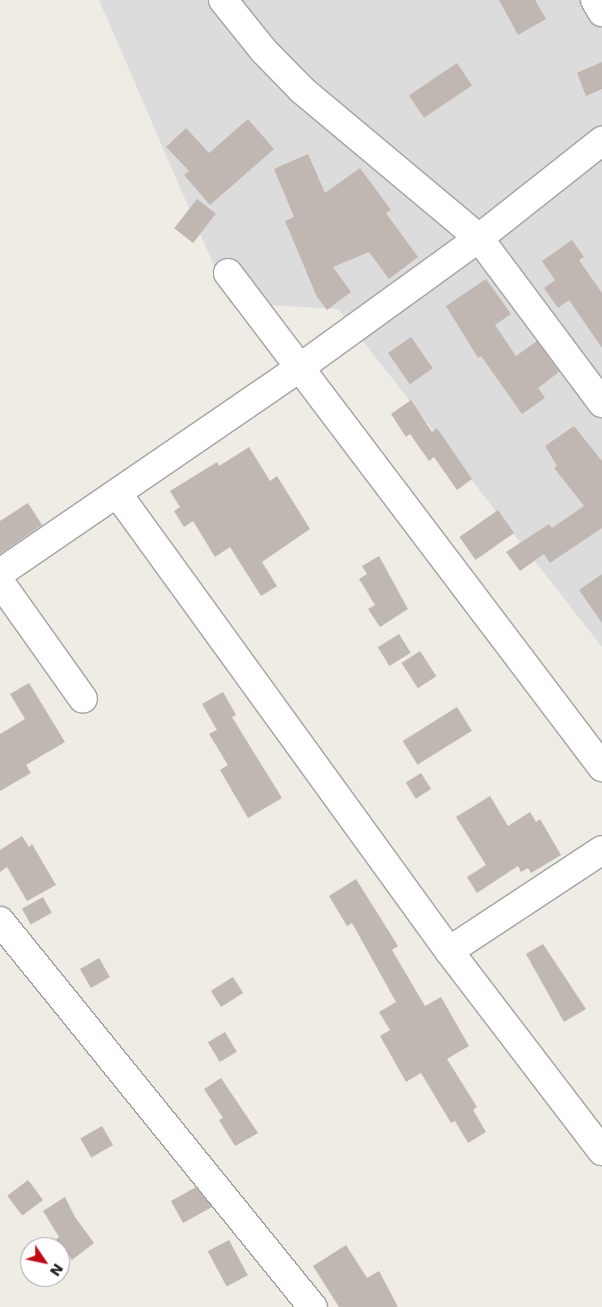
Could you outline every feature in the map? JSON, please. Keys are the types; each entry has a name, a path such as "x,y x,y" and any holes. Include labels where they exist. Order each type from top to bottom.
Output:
{"street":[{"path":"223,0 264,51 302,90 479,238 602,403"},
{"path":"595,0 602,12"},
{"path":"0,573 298,369 479,238 602,141"},
{"path":"228,273 298,369 602,767"},
{"path":"117,493 449,951 602,1151"},
{"path":"0,582 83,699"},
{"path":"449,951 602,850"},
{"path":"0,921 314,1307"}],"shaded area":[{"path":"99,0 602,0 602,647 338,309 230,303"}],"building":[{"path":"499,0 535,0 546,19 518,35"},
{"path":"602,62 602,89 586,96 577,73"},
{"path":"457,63 472,85 424,118 409,95"},
{"path":"248,119 274,149 210,205 184,175 189,171 166,147 186,128 209,153"},
{"path":"308,154 325,193 360,168 391,210 386,213 418,257 389,279 369,252 333,267 351,292 327,310 317,297 285,221 294,217 274,169"},
{"path":"197,199 216,214 193,243 174,228"},
{"path":"572,240 584,257 579,260 602,293 602,348 569,300 558,308 544,288 555,280 542,261"},
{"path":"486,279 511,314 495,325 516,356 537,341 559,372 538,388 545,398 522,414 481,356 478,358 446,306"},
{"path":"411,337 433,368 410,384 388,353"},
{"path":"411,400 432,432 437,428 472,479 457,490 434,457 429,461 410,434 406,437 391,414"},
{"path":"574,426 602,461 602,528 550,563 544,554 520,571 506,552 549,524 552,528 584,506 554,468 557,466 545,446"},
{"path":"249,447 270,481 277,476 310,529 262,562 277,586 261,596 230,547 215,557 193,521 184,527 174,511 180,507 170,491 217,462 219,466"},
{"path":"28,503 42,525 0,554 0,521"},
{"path":"498,510 514,533 476,560 459,537"},
{"path":"379,556 408,609 380,627 368,609 375,605 359,579 367,574 362,566"},
{"path":"602,574 602,623 579,590"},
{"path":"399,634 411,653 389,666 378,647"},
{"path":"420,651 436,676 418,688 402,663"},
{"path":"29,683 65,742 26,765 31,773 0,791 0,734 25,719 10,694"},
{"path":"223,692 236,715 232,717 282,798 248,818 220,770 228,765 209,734 217,730 202,704"},
{"path":"457,707 472,731 418,765 403,741"},
{"path":"421,773 431,789 416,799 406,783"},
{"path":"490,796 508,826 530,812 536,822 540,819 561,855 531,873 528,868 521,872 518,866 477,893 467,877 486,865 456,817"},
{"path":"22,836 29,847 32,844 56,885 27,901 7,867 0,872 0,850"},
{"path":"356,879 398,946 392,950 425,1006 441,997 469,1046 447,1059 477,1107 473,1110 486,1132 468,1143 455,1121 451,1123 421,1073 406,1082 380,1036 390,1030 379,1012 396,1002 352,923 347,926 329,896"},
{"path":"43,897 52,913 31,924 22,909"},
{"path":"543,944 586,1009 564,1022 526,954"},
{"path":"99,958 110,977 91,988 80,969"},
{"path":"233,977 243,993 221,1007 211,991"},
{"path":"225,1032 237,1052 220,1062 208,1042"},
{"path":"221,1078 258,1133 235,1146 219,1120 223,1118 204,1089"},
{"path":"102,1126 113,1145 91,1158 80,1138"},
{"path":"28,1180 43,1200 22,1216 7,1196"},
{"path":"196,1187 212,1207 183,1223 171,1201"},
{"path":"65,1197 75,1217 94,1243 72,1260 70,1257 70,1237 59,1237 43,1211"},
{"path":"229,1240 248,1275 227,1287 208,1251"},
{"path":"346,1245 367,1278 379,1271 398,1307 339,1307 313,1266"}]}
